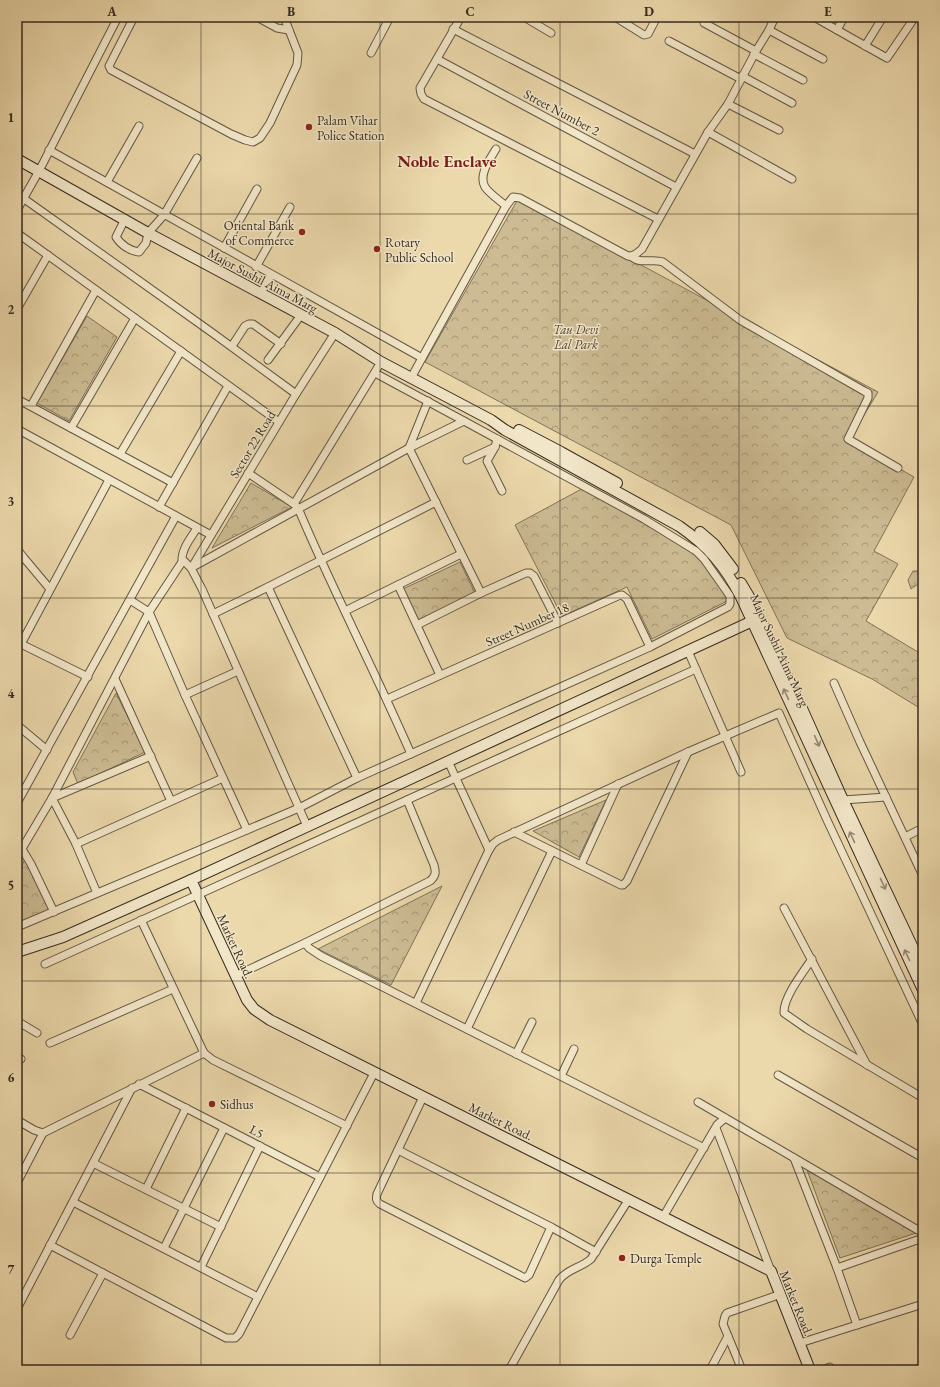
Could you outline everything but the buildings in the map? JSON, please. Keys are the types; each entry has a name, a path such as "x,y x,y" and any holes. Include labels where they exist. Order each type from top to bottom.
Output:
{"street":[{"path":"17,210 118,17"},
{"path":"134,17 111,62 111,70 231,134 253,142 260,138 270,122 297,64 298,53 284,17"},
{"path":"257,17 277,28 289,30"},
{"path":"371,53 390,17"},
{"path":"461,17 420,88 424,99 658,219"},
{"path":"524,17 552,33"},
{"path":"615,17 644,35 648,34 657,17"},
{"path":"631,256 636,255 642,249 708,132 728,104 755,52 770,30 775,17"},
{"path":"814,17 885,57 889,57 915,17"},
{"path":"837,30 844,17"},
{"path":"865,46 883,17"},
{"path":"704,23 803,80"},
{"path":"453,29 695,154"},
{"path":"770,30 823,59"},
{"path":"669,41 792,103"},
{"name":"Street Number 2","path":"437,59 676,187"},
{"path":"728,104 779,130"},
{"path":"107,182 138,126"},
{"path":"708,132 792,180"},
{"path":"496,149 485,169 483,180 485,186 506,206"},
{"path":"49,150 256,267 422,358"},
{"path":"125,219 116,238 129,249 139,252 146,243 148,233 164,215 197,158"},
{"name":"Major Sushil Aima Marg","path":"17,159 148,233 261,292 334,333 381,362 497,423 503,422 561,452 700,532 714,544 724,555 751,600 755,619 792,708 923,990"},
{"path":"224,248 257,189"},
{"path":"411,378 506,206 513,197 520,198 631,256 634,259 640,261 663,262 740,320 868,393 868,398 848,439 898,468"},
{"path":"24,198 232,346 296,394"},
{"path":"256,267 290,207"},
{"path":"17,233 279,422"},
{"path":"17,309 48,255"},
{"path":"261,292 271,275"},
{"path":"31,406 96,290"},
{"path":"268,360 301,315"},
{"path":"71,428 135,318"},
{"path":"232,346 245,326 249,324 253,324 280,344"},
{"name":"Sector 22 Road","path":"192,568 210,535 334,333"},
{"path":"120,454 181,351"},
{"path":"296,506 381,362"},
{"path":"17,927 299,808 357,778 650,647 728,607 730,604 730,596 713,570 704,559 687,545 644,519 375,373"},
{"path":"159,507 228,386"},
{"path":"17,399 173,483"},
{"path":"428,401 409,448 481,593"},
{"path":"192,568 296,506 464,421"},
{"path":"17,429 210,535"},
{"path":"497,439 495,447 487,459 487,464 502,491"},
{"path":"468,460 495,447"},
{"path":"248,473 296,506 320,561 412,754"},
{"path":"88,677 19,646 109,480"},
{"path":"213,614 436,502"},
{"path":"17,803 176,516"},
{"path":"17,857 52,798 149,612 182,562 182,552 197,528"},
{"path":"17,549 50,589"},
{"path":"345,611 461,554"},
{"path":"182,562 186,562 192,568 307,826"},
{"path":"417,625 481,593 526,573 530,573 534,576 558,623"},
{"path":"398,585 440,675"},
{"path":"268,587 357,778"},
{"name":"Street Number 18","path":"387,699 622,595 627,599 650,647"},
{"path":"130,600 149,612 247,830"},
{"path":"17,952 63,937 191,880 755,619"},
{"name":"Major Sushil Aima Marg","path":"755,619 800,704 843,800 923,968"},
{"path":"688,651 742,772"},
{"path":"45,964 696,669"},
{"path":"185,695 238,671"},
{"path":"115,679 171,801"},
{"path":"834,683 923,876"},
{"path":"416,1003 489,850 498,840 688,752 792,708"},
{"path":"779,713 826,820 923,1025"},
{"path":"17,725 46,750"},
{"path":"514,832 621,885 625,884 688,752"},
{"path":"52,798 151,756"},
{"path":"448,761 489,850"},
{"path":"76,844 223,778"},
{"path":"581,865 618,784"},
{"path":"843,800 886,797"},
{"path":"52,798 76,844 97,893"},
{"path":"235,976 434,878 436,872 434,865 407,800"},
{"path":"905,837 923,828"},
{"path":"22,849 32,864 54,912"},
{"path":"466,1029 552,850"},
{"name":"Market Road.","path":"191,880 235,976 247,1000 254,1009 262,1015 374,1073 771,1271 810,1370"},
{"path":"784,908 867,1065"},
{"path":"141,920 204,1053 213,1060 347,1126"},
{"path":"306,942 309,948 321,956 704,1148"},
{"path":"812,959 787,999 784,1013 806,1029 923,1098"},
{"path":"50,1043 173,989"},
{"path":"17,1020 37,1033"},
{"path":"516,1054 532,1022"},
{"path":"561,1076 574,1049"},
{"path":"17,1183 43,1133 204,1053"},
{"path":"50,1245 226,1338 235,1338 239,1334 374,1073"},
{"path":"778,1075 923,1158"},
{"name":"L5","path":"139,1084 320,1177"},
{"path":"18,1306 132,1088"},
{"path":"423,1097 377,1194 377,1202 525,1278 529,1275 551,1227"},
{"path":"698,1102 923,1233"},
{"path":"146,1189 186,1108"},
{"path":"663,1216 716,1128 725,1118"},
{"path":"17,1120 34,1130 43,1133"},
{"path":"164,1248 224,1128"},
{"path":"716,1128 771,1271"},
{"path":"201,1267 260,1146"},
{"path":"398,1150 551,1227 596,1252"},
{"path":"794,1158 857,1325"},
{"path":"93,1162 220,1227"},
{"path":"509,1370 562,1275 587,1262 596,1252 629,1199"},
{"path":"73,1202 258,1297"},
{"path":"836,1268 923,1238"},
{"path":"70,1335 103,1273"},
{"path":"742,1370 723,1320 727,1313 781,1294"},
{"path":"800,1343 923,1304"},
{"path":"710,1370 728,1336"},
{"path":"822,1370 830,1367"},
{"path":"914,1370 923,1367"}],"green space":[{"name":"Tau Devi Lal Park","path":"518,199 878,392 849,440 914,477 874,551 898,564 866,621 923,655 923,710 872,679 787,638 731,525 425,362"},
{"path":"87,316 117,337 69,421 37,403"},
{"path":"251,483 292,507 212,548"},
{"path":"589,485 704,559 737,596 652,639 627,587 562,616 515,525"},
{"path":"460,562 475,593 418,620 403,589"},
{"path":"913,571 921,571 923,576 921,581 911,589 908,580"},
{"path":"116,693 145,752 78,784 73,772"},
{"path":"606,800 579,857 533,831"},
{"path":"25,859 50,911 17,924 17,875"},
{"path":"442,886 391,985 318,949"},
{"path":"807,1170 916,1233 840,1258"}],"place":[{"name":"Palam Vihar Police Station","path":"309,127"},
{"name":"Oriental Bank of Commerce","path":"302,232"},
{"name":"Rotary Public School","path":"377,249"},
{"name":"Sidhus","path":"212,1104"},
{"name":"Durga Temple","path":"622,1258"}],"district":[{"name":"Noble Enclave","path":"447,161"}]}
